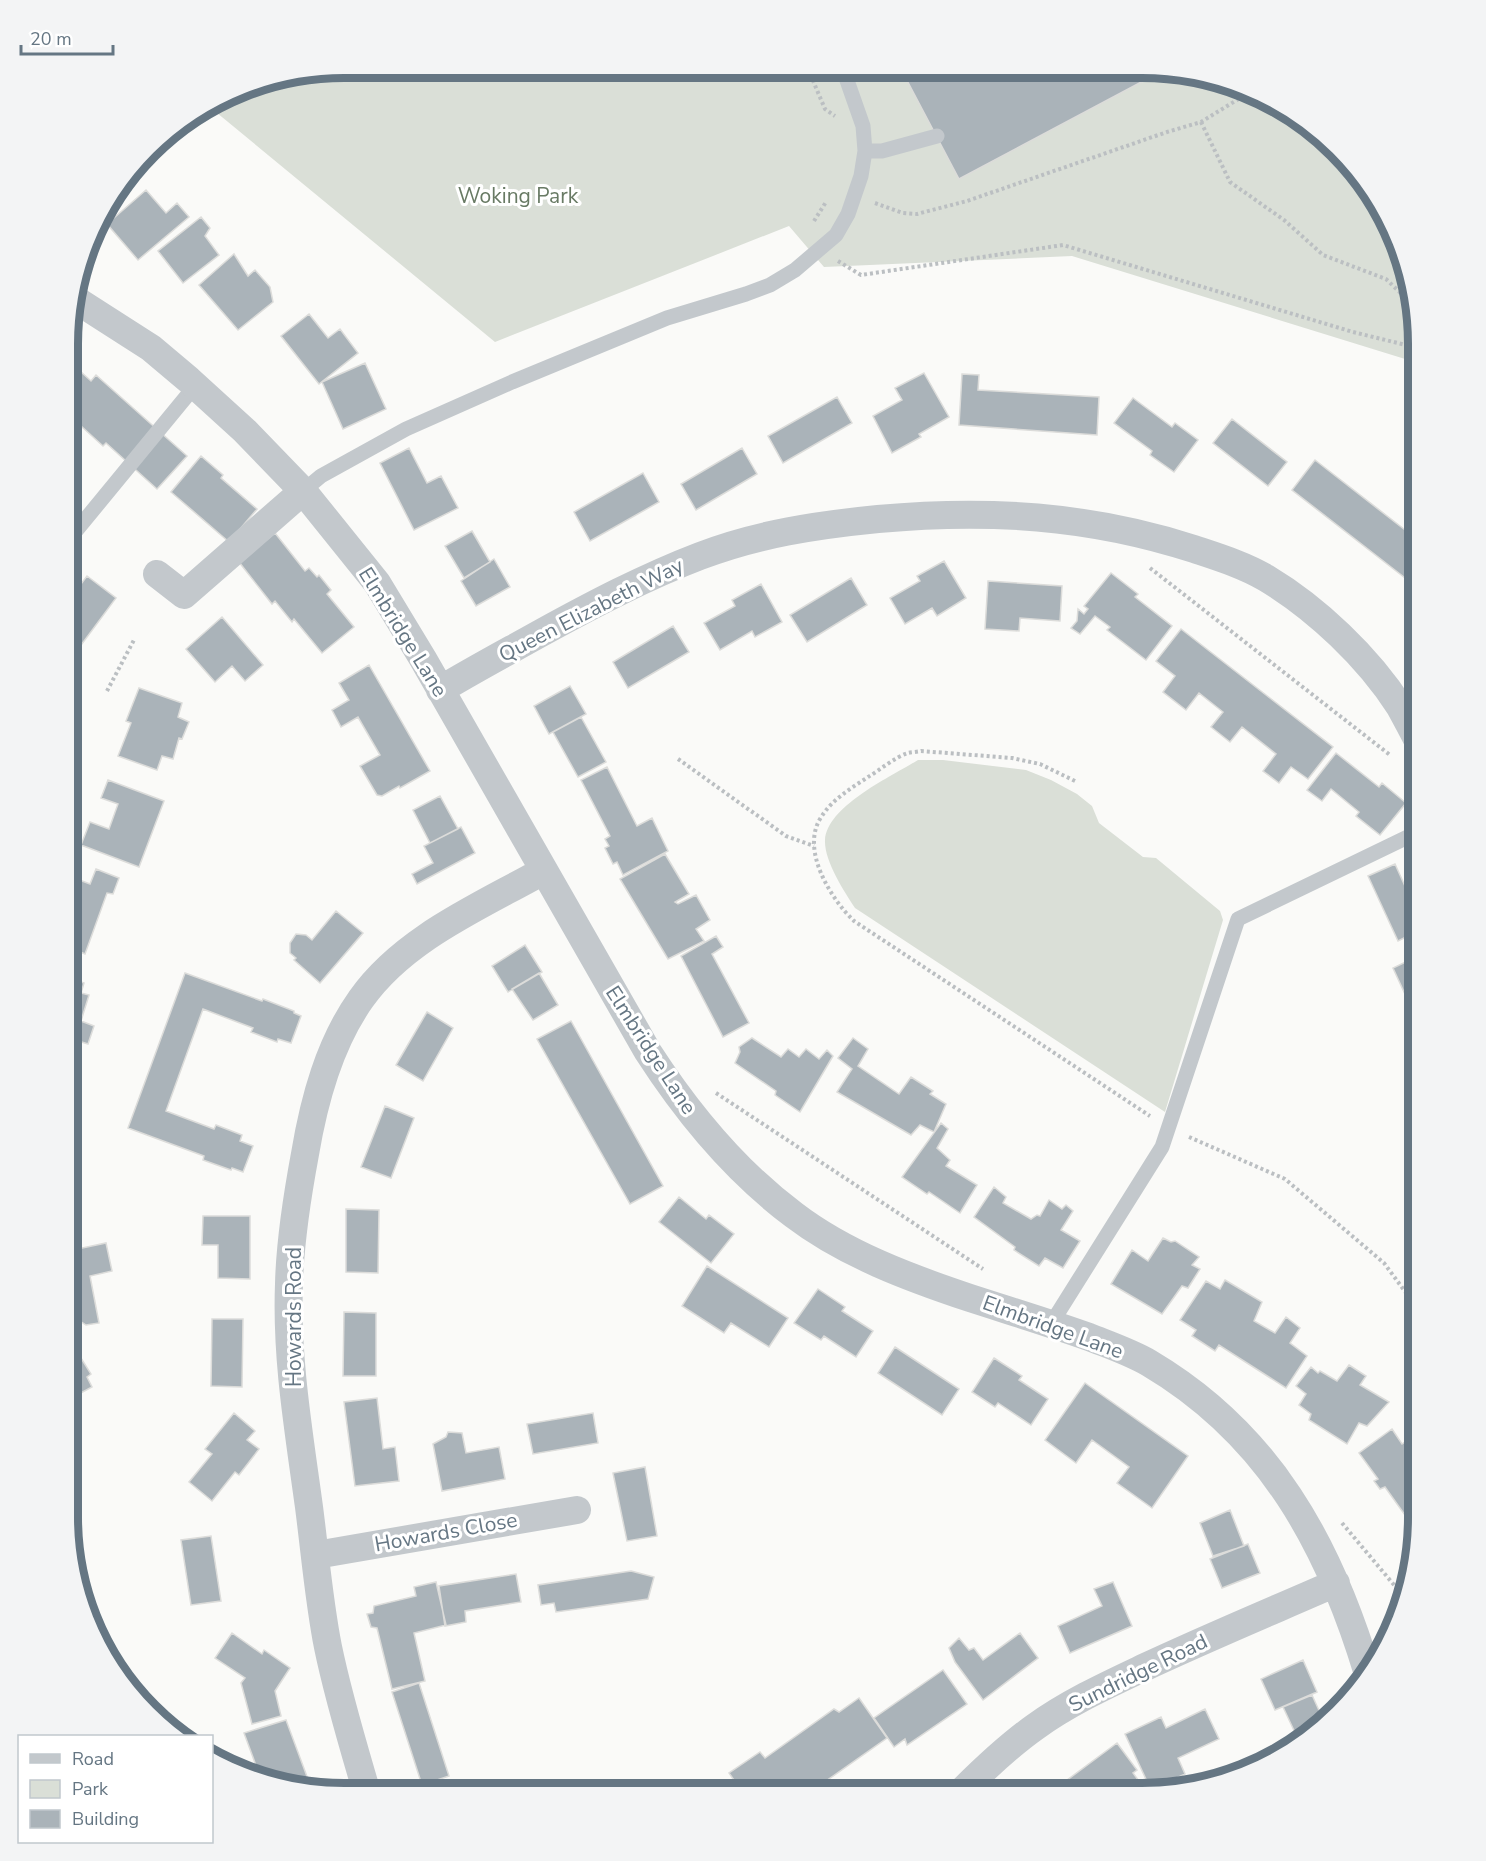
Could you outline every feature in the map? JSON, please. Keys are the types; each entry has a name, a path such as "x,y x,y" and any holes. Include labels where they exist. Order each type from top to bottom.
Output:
{"street":[{"name":"Elmbridge Lane","path":"81,303 151,348 267,451 303,490 377,583 648,1052 668,1082 718,1146 770,1196 829,1238 935,1286 1109,1345 1147,1362 1184,1386 1248,1441 1291,1499 1315,1539 1336,1584 1365,1662"},
{"path":"157,574 184,595 303,490"},
{"name":"Queen Elizabeth Way","path":"440,690 602,599 701,556 789,530 880,519 974,513 1090,523 1134,532 1232,562 1263,576 1327,621 1382,682 1408,722"},
{"name":"Howards Road","path":"364,1783 341,1705 327,1645 295,1408 290,1351 289,1284 294,1226 309,1127 319,1087 333,1050 361,999 392,964 429,935 543,871"},
{"name":"Howards Close","path":"316,1555 577,1510"},
{"name":"Sundridge Road","path":"970,1783 1003,1751 1036,1726 1107,1685 1177,1652 1336,1584"}],"lane":[{"path":"303,490 321,476 406,429 667,318 718,304 770,285 795,270 836,235 848,214 861,176 865,151 863,126 846,78"},
{"path":"865,151 882,152 937,136"},
{"path":"78,528 195,386"},
{"path":"1052,1324 1162,1147 1238,919 1408,837"}],"path":[{"path":"812,78 825,110 841,120"},
{"path":"879,205 903,213 917,214 967,201 1201,122 1242,97"},
{"path":"1201,122 1230,182 1284,220 1323,255 1386,279 1404,296"},
{"path":"818,249 861,275 1063,245 1353,332 1408,345"},
{"path":"1146,565 1391,756"},
{"path":"107,691 135,638"},
{"path":"1075,781 1040,764 1012,758 921,751 907,753 843,793 828,808 818,821 814,846 818,868 843,910 854,921 1168,1128 1285,1179 1384,1263 1408,1295"},
{"path":"678,759 786,836 814,846"},
{"path":"1400,763 1408,769"},
{"path":"711,1090 984,1270"},
{"path":"1340,1521 1398,1590"}],"green space":[{"name":"Woking Park","path":"344,78 1142,78 1194,83 1244,98 1290,123 1330,156 1353,182 1381,226 1394,258 1406,309 1408,360 1072,256 824,267 789,226 495,342 215,111 242,98 275,87 309,80"},
{"path":"918,760 943,760 1026,770 1051,780 1077,794 1092,806 1099,823 1143,857 1156,858 1220,911 1223,920 1165,1112 855,908 836,876 828,857 825,840 829,827 837,815 862,793"}],"building":[{"path":"906,78 1148,78 959,179"},
{"path":"146,190 166,213 177,203 189,217 138,260 107,224"},
{"path":"201,217 210,228 205,236 219,255 183,283 158,251"},
{"path":"234,254 248,276 255,270 270,287 273,302 238,330 199,285"},
{"path":"309,314 328,338 340,329 358,353 319,384 281,336"},
{"path":"365,363 386,409 343,429 322,382"},
{"path":"78,369 91,381 96,375 187,456 157,489 106,443 103,446 78,423"},
{"path":"924,373 949,417 919,434 921,437 892,453 873,416 902,400 895,388"},
{"path":"962,374 979,375 978,390 1099,397 1097,435 959,425"},
{"path":"837,397 852,423 783,463 768,436"},
{"path":"1133,398 1172,427 1175,423 1198,440 1174,472 1150,455 1152,451 1114,423"},
{"path":"1232,419 1287,462 1268,486 1213,443"},
{"path":"409,448 427,483 441,476 458,508 414,530 380,463"},
{"path":"742,448 757,474 696,510 681,484"},
{"path":"201,456 223,475 221,478 257,509 229,542 171,492"},
{"path":"1315,460 1408,532 1408,580 1292,490"},
{"path":"643,473 659,502 590,541 574,512"},
{"path":"472,531 490,562 464,578 445,546"},
{"path":"275,533 305,571 309,568 317,577 319,575 331,590 327,594 354,627 322,653 294,619 292,622 275,601 272,604 239,562"},
{"path":"494,559 510,587 476,606 461,581"},
{"path":"944,561 966,598 937,616 932,608 905,624 890,598 920,581 917,576"},
{"path":"1111,573 1138,594 1135,597 1172,626 1146,660 1107,630 1110,627 1095,616 1080,634 1071,628 1077,621 1078,609 1084,614 1088,609 1084,606"},
{"path":"87,576 116,598 78,649 78,588"},
{"path":"851,578 867,605 807,642 790,615"},
{"path":"988,581 1062,586 1060,621 1020,618 1019,631 985,629"},
{"path":"761,584 782,622 755,637 752,631 720,650 704,623 735,606 732,600"},
{"path":"222,617 263,665 245,681 232,666 215,682 186,649"},
{"path":"673,626 689,652 628,688 613,662"},
{"path":"1181,629 1333,747 1308,779 1291,767 1279,783 1263,771 1276,754 1242,727 1230,742 1211,727 1223,712 1199,693 1186,710 1163,692 1175,676 1156,661"},
{"path":"369,665 430,771 382,796 377,795 360,766 380,755 358,717 341,727 332,710 349,700 339,683"},
{"path":"570,686 586,714 549,734 534,706"},
{"path":"139,688 182,703 178,717 189,722 182,739 179,738 173,759 162,756 157,770 118,756 131,723 126,721"},
{"path":"581,717 606,762 578,777 553,732"},
{"path":"1336,753 1379,787 1382,783 1406,803 1380,835 1356,816 1359,812 1331,789 1322,801 1307,790"},
{"path":"607,767 637,826 652,818 668,851 623,875 617,862 613,864 605,848 609,846 605,839 610,836 581,780"},
{"path":"108,780 164,801 139,867 81,845 90,822 109,829 118,804 101,798"},
{"path":"440,796 458,829 430,843 413,810"},
{"path":"461,827 475,853 417,884 412,874 433,863 424,846"},
{"path":"665,854 689,894 675,902 678,904 696,895 710,920 696,929 704,941 668,959 620,879"},
{"path":"1395,864 1408,893 1408,936 1398,941 1368,876"},
{"path":"96,869 119,878 113,894 107,893 85,954 78,951 78,879 90,884"},
{"path":"336,911 363,933 320,983 294,960 296,958 290,953 290,943 296,934 306,935 312,940"},
{"path":"716,936 723,947 712,954 749,1023 723,1037 681,956"},
{"path":"525,945 542,972 508,992 492,966"},
{"path":"1408,961 1408,1001 1393,968"},
{"path":"185,973 262,1001 263,999 301,1016 291,1043 278,1039 277,1042 251,1032 253,1028 203,1009 166,1111 214,1129 216,1125 242,1135 240,1141 253,1146 243,1172 203,1160 204,1156 128,1128"},
{"path":"539,973 558,1005 533,1020 512,989"},
{"path":"78,981 84,983 81,993 89,995 81,1021 94,1026 88,1044 78,1041"},
{"path":"427,1012 453,1028 423,1081 396,1065"},
{"path":"571,1021 663,1186 630,1204 537,1039"},
{"path":"752,1038 781,1057 788,1049 799,1057 806,1049 819,1059 827,1050 833,1056 800,1112 775,1095 776,1091 735,1063 740,1052 739,1047"},
{"path":"853,1038 868,1049 858,1066 899,1094 911,1077 933,1091 930,1094 946,1104 934,1132 920,1125 911,1135 837,1092 852,1069 838,1058"},
{"path":"385,1106 414,1118 391,1178 361,1167"},
{"path":"941,1123 948,1129 937,1148 950,1160 946,1166 977,1185 960,1213 902,1177"},
{"path":"994,1187 1006,1197 1003,1203 1031,1219 1037,1215 1040,1216 1049,1200 1062,1209 1066,1205 1073,1211 1061,1230 1080,1241 1063,1268 1045,1258 1039,1266 1014,1250 1015,1247 974,1217"},
{"path":"679,1197 706,1219 709,1215 734,1234 711,1263 659,1222"},
{"path":"346,1209 379,1210 378,1273 346,1272"},
{"path":"203,1216 250,1216 250,1279 218,1278 218,1245 202,1245"},
{"path":"1163,1238 1171,1242 1175,1241 1199,1257 1192,1265 1200,1269 1188,1288 1182,1286 1162,1314 1111,1284 1132,1250 1148,1261"},
{"path":"106,1243 112,1271 90,1276 99,1323 86,1325 78,1320 78,1249"},
{"path":"707,1266 788,1318 769,1347 731,1323 724,1333 682,1306"},
{"path":"1225,1280 1262,1302 1254,1321 1275,1333 1286,1317 1300,1328 1290,1343 1307,1356 1286,1388 1219,1345 1215,1351 1192,1336 1196,1330 1180,1320 1206,1281 1220,1289"},
{"path":"818,1289 845,1307 842,1311 873,1331 856,1357 824,1336 821,1340 794,1323"},
{"path":"344,1312 376,1313 376,1376 343,1376"},
{"path":"212,1319 243,1319 242,1387 211,1386"},
{"path":"895,1347 959,1389 942,1415 878,1373"},
{"path":"81,1358 91,1374 87,1377 92,1387 79,1394 78,1360"},
{"path":"994,1358 1022,1376 1019,1380 1048,1399 1031,1425 998,1403 995,1407 972,1392"},
{"path":"1349,1365 1366,1376 1360,1385 1389,1402 1367,1426 1359,1423 1347,1444 1309,1420 1311,1414 1299,1405 1306,1394 1296,1386 1311,1367 1318,1373 1320,1371 1337,1381"},
{"path":"1085,1383 1188,1456 1152,1508 1117,1483 1129,1467 1092,1440 1076,1463 1045,1440"},
{"path":"377,1398 383,1449 395,1447 399,1481 355,1486 344,1402"},
{"path":"234,1413 255,1431 247,1440 259,1449 239,1475 235,1472 212,1501 189,1482 212,1454 205,1449"},
{"path":"593,1413 598,1443 533,1454 527,1424"},
{"path":"1392,1429 1402,1444 1408,1440 1408,1519 1385,1487 1380,1489 1374,1481 1378,1479 1359,1453"},
{"path":"448,1432 462,1433 466,1453 499,1447 505,1479 442,1491 433,1444 446,1437"},
{"path":"645,1467 657,1536 627,1541 613,1473"},
{"path":"1230,1510 1244,1546 1213,1556 1200,1523"},
{"path":"211,1536 221,1601 191,1605 181,1540"},
{"path":"1248,1544 1260,1573 1222,1588 1210,1559"},
{"path":"631,1571 654,1577 648,1599 556,1612 554,1603 541,1605 538,1585"},
{"path":"516,1574 521,1602 465,1611 466,1622 445,1626 439,1586"},
{"path":"436,1582 446,1625 414,1633 425,1681 392,1689 377,1628 371,1627 367,1614 373,1613 374,1606 416,1596 414,1587"},
{"path":"1113,1582 1132,1626 1070,1653 1058,1626 1102,1606 1094,1589"},
{"path":"232,1633 262,1654 264,1650 290,1668 275,1691 281,1716 252,1724 241,1683 245,1678 215,1658"},
{"path":"1020,1633 1038,1658 983,1700 955,1662 949,1648 959,1638 969,1650 974,1648 983,1660"},
{"path":"1303,1660 1317,1692 1275,1710 1261,1679"},
{"path":"943,1670 967,1704 907,1745 905,1739 894,1747 874,1718"},
{"path":"419,1683 449,1776 421,1783 392,1692"},
{"path":"1312,1695 1321,1714 1296,1734 1283,1707"},
{"path":"859,1698 887,1738 823,1783 736,1783 729,1773 760,1752 765,1758 834,1709 839,1712"},
{"path":"1205,1709 1219,1739 1178,1758 1185,1774 1169,1781 1148,1783 1125,1734 1161,1717 1166,1728"},
{"path":"286,1720 309,1781 257,1769 244,1733"},
{"path":"1117,1743 1137,1770 1133,1773 1140,1783 1063,1783"}]}
